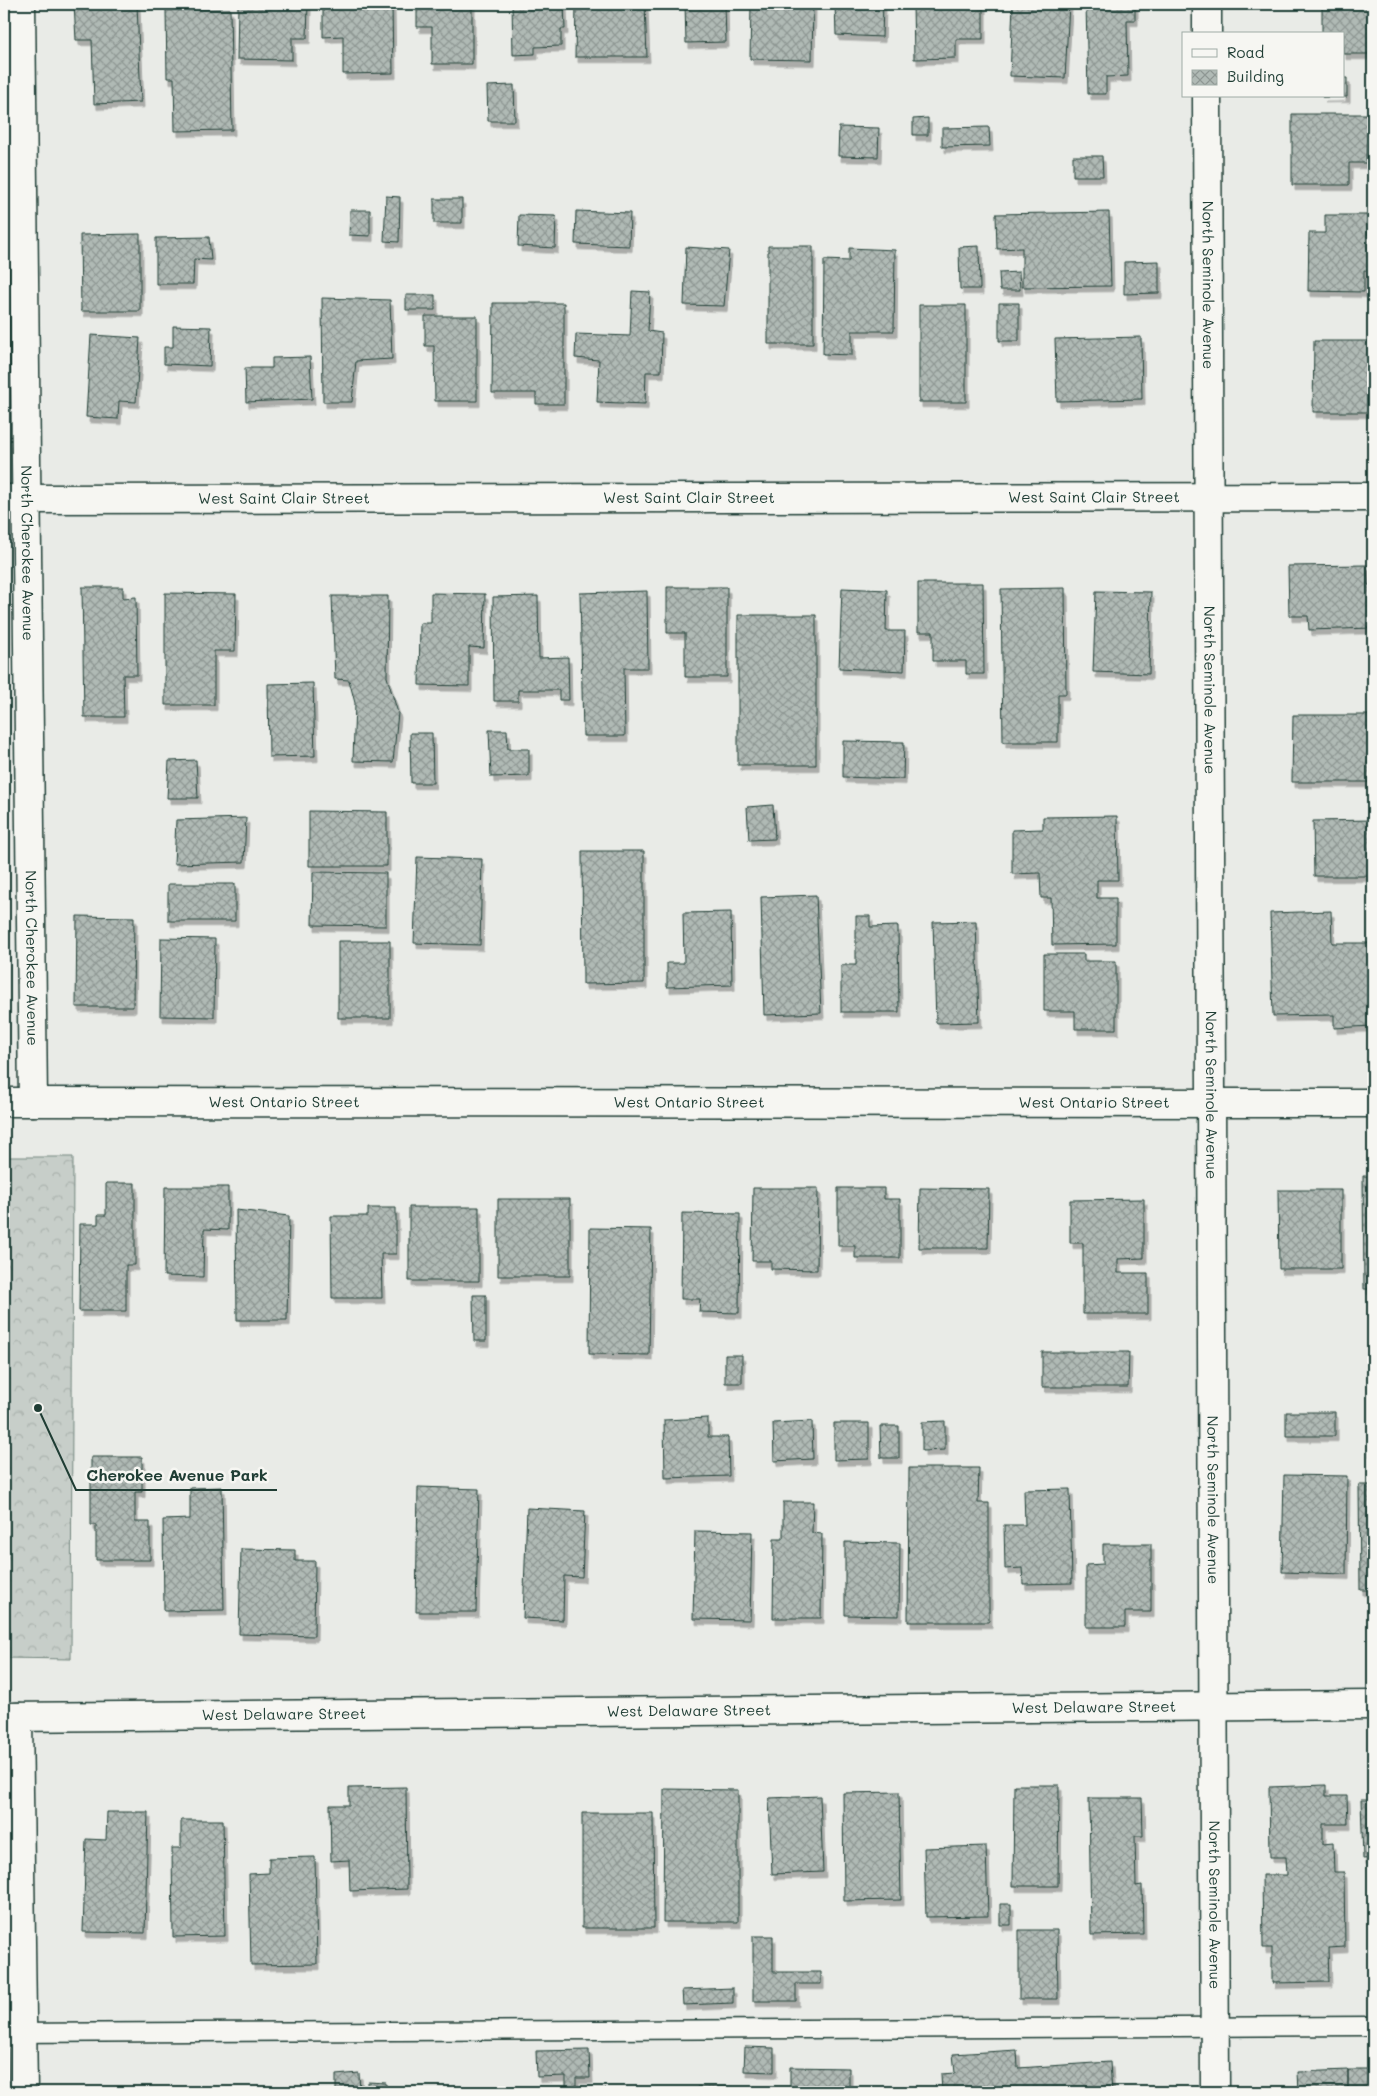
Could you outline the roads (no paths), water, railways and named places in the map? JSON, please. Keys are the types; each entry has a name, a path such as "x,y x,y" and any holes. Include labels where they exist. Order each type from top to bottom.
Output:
{"street":[{"name":"North Cherokee Avenue","path":"21,4 15,499 33,1102"},
{"path":"1207,4 1207,32"},
{"name":"North Seminole Avenue","path":"1208,98 1215,2092"},
{"name":"West Saint Clair Street","path":"15,499 1373,497"},
{"name":"West Ontario Street","path":"4,1102 1211,1104 1373,1102"},
{"name":"West Delaware Street","path":"11,1717 1373,1705"},
{"path":"11,1717 13,2033 23,2092"}],"lane":[{"path":"13,2033 1373,2026"}],"place":[{"name":"Cherokee Avenue Park","path":"38,1408"}]}
